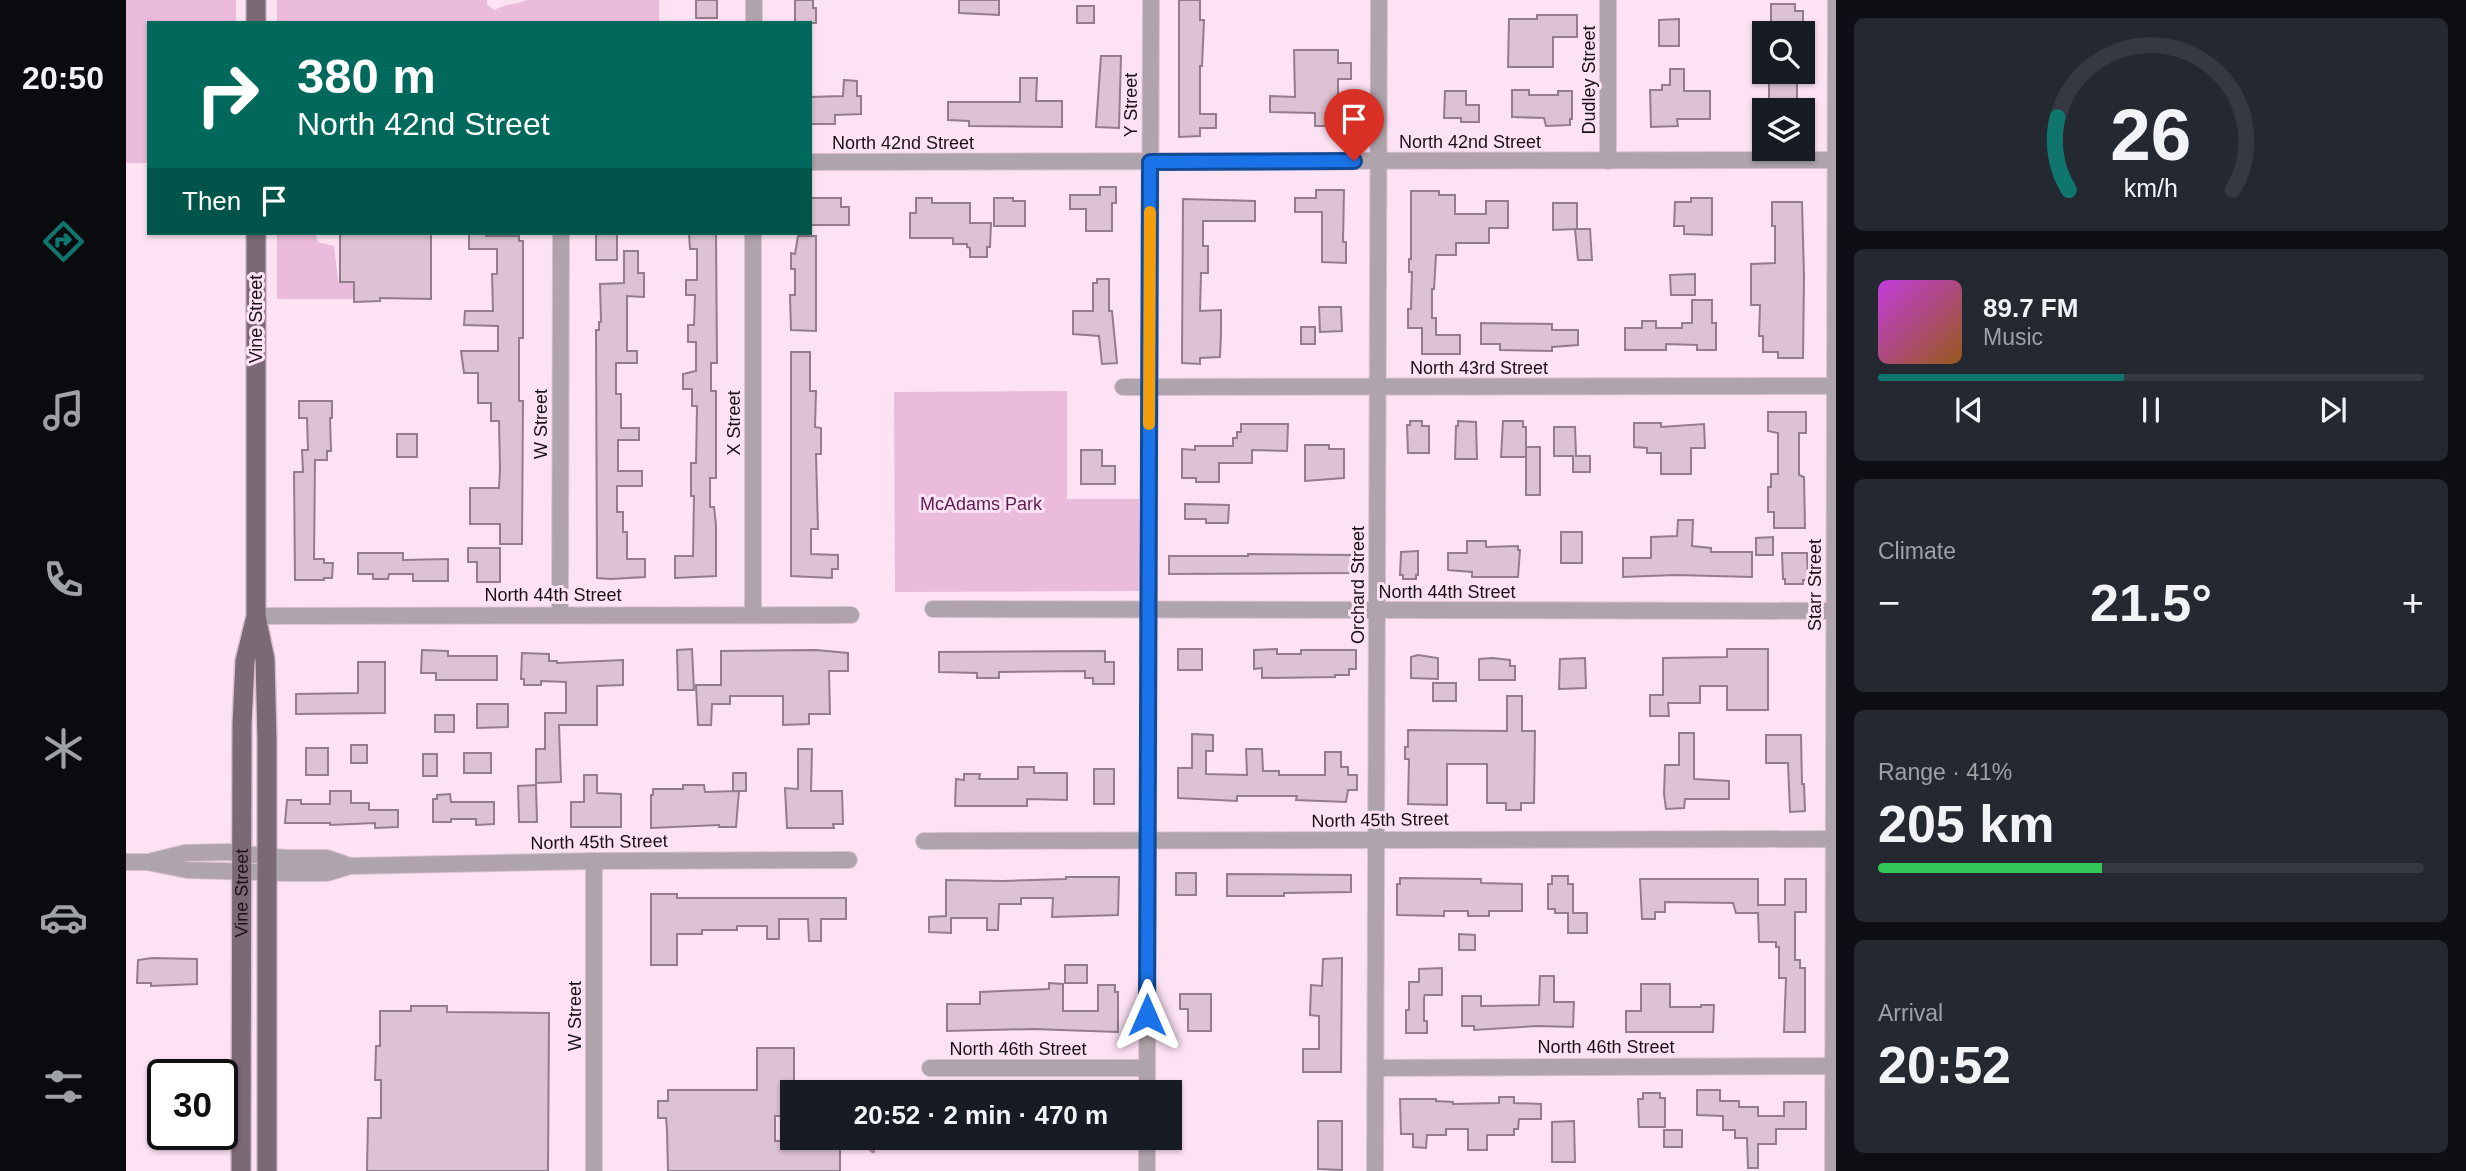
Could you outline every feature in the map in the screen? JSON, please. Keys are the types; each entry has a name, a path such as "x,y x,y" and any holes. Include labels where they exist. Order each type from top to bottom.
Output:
{"main road":[{"path":"256,0 256,21"},
{"name":"Vine Street","path":"256,235 256,615 265,659 267,1171"},
{"name":"Vine Street","path":"241,1171 242,724 245,661 256,615"}],"street":[{"path":"754,0 754,21"},
{"name":"Y Street","path":"1147,1080 1150,0"},
{"name":"Orchard Street","path":"1375,1171 1379,0"},
{"name":"Dudley Street","path":"1608,0 1608,161"},
{"name":"Starr Street","path":"1833,1171 1836,0"},
{"name":"North 42nd Street","path":"812,162 1835,160"},
{"name":"W Street","path":"560,615 561,235"},
{"name":"X Street","path":"753,235 753,614"},
{"name":"North 43rd Street","path":"1123,387 1835,386"},
{"name":"North 44th Street","path":"933,609 1835,611"},
{"name":"North 44th Street","path":"256,615 851,615"},
{"name":"North 45th Street","path":"924,841 1835,839"},
{"name":"North 45th Street","path":"126,862 147,862 185,853 327,873 350,866 849,860"},
{"name":"W Street","path":"594,861 594,1171"},
{"name":"North 46th Street","path":"1376,1068 1835,1066"},
{"name":"North 46th Street","path":"930,1068 1147,1068"},
{"path":"1147,1150 1147,1171"}],"green space":[{"path":"126,0 236,0 236,21 147,21 147,163 126,163"},
{"path":"277,0 487,0 487,5 495,10 527,0 659,0 659,21 277,21"},
{"path":"277,235 316,235 318,242 334,246 339,283 353,282 353,299 277,299"},
{"name":"McAdams Park","path":"1067,391 1067,499 1139,499 1140,591 895,592 894,392"}],"building":[{"path":"696,0 717,0 717,18 696,18"},
{"path":"795,0 813,0 816,23 795,21"},
{"path":"959,0 999,0 999,15 959,13"},
{"path":"1179,0 1200,0 1200,20 1204,20 1200,114 1216,114 1216,128 1200,128 1200,136 1179,137"},
{"path":"1771,4 1795,4 1795,11 1803,11 1803,21 1771,21"},
{"path":"1077,6 1094,6 1094,23 1077,23"},
{"path":"1537,15 1577,15 1577,37 1553,37 1553,67 1508,67 1509,19 1537,19"},
{"path":"1679,19 1679,46 1659,46 1659,20"},
{"path":"1294,50 1338,50 1338,63 1351,63 1351,79 1338,79 1338,105 1346,106 1346,126 1315,126 1315,113 1270,112 1270,96 1295,97"},
{"path":"1101,56 1121,56 1119,128 1096,127"},
{"path":"1670,69 1684,69 1684,91 1710,91 1710,119 1677,119 1678,126 1651,127 1650,90 1662,90 1662,85 1670,85"},
{"path":"1020,78 1037,78 1036,101 1062,101 1062,127 969,126 969,121 948,120 948,102 1020,102"},
{"path":"844,80 857,81 857,96 861,96 861,114 835,115 835,124 812,124 812,97 843,96"},
{"path":"1769,84 1797,84 1797,98 1769,98"},
{"path":"1512,90 1529,90 1529,95 1558,95 1558,91 1572,91 1570,125 1546,126 1544,118 1512,117"},
{"path":"1445,91 1466,91 1466,105 1479,105 1479,122 1444,118"},
{"path":"1100,187 1116,187 1116,203 1112,203 1112,231 1086,231 1086,209 1070,209 1070,195 1100,195"},
{"path":"1316,190 1344,190 1343,242 1346,242 1346,263 1322,262 1322,212 1295,212 1295,198 1316,198"},
{"path":"1411,191 1439,191 1439,195 1455,195 1455,214 1486,214 1486,201 1508,201 1508,228 1489,228 1489,243 1456,243 1456,255 1436,255 1432,318 1436,318 1436,335 1460,335 1460,354 1422,354 1422,328 1408,328 1412,272 1409,272"},
{"path":"812,198 841,198 841,207 849,207 849,225 812,225"},
{"path":"916,198 932,198 932,203 970,203 970,223 991,223 987,257 970,257 967,244 953,244 953,238 910,238 910,213 916,213"},
{"path":"994,198 1025,201 1025,226 994,226"},
{"path":"1691,198 1712,198 1712,235 1684,234 1684,226 1674,226 1675,202 1691,202"},
{"path":"1183,199 1255,201 1255,221 1203,221 1203,246 1208,246 1208,273 1201,273 1200,311 1221,310 1221,333 1220,357 1200,358 1200,364 1182,363"},
{"path":"1772,202 1802,202 1803,358 1778,358 1778,352 1763,352 1763,336 1759,336 1760,305 1751,305 1751,264 1775,263"},
{"path":"1553,203 1577,203 1577,229 1553,230"},
{"path":"1575,229 1590,229 1592,260 1578,260"},
{"path":"340,235 431,235 431,299 380,298 380,301 354,302 354,282 340,282"},
{"path":"469,235 519,236 519,241 523,241 523,338 519,338 519,401 523,401 522,544 500,544 500,524 470,524 470,488 499,488 500,470 499,421 491,421 491,403 478,403 478,373 464,373 461,351 498,351 498,326 464,325 465,311 493,311 492,274 497,274 497,249 469,249"},
{"path":"596,235 617,235 617,260 596,260"},
{"path":"689,235 716,235 717,363 711,363 711,391 716,391 716,478 710,478 710,507 714,507 716,525 716,576 675,578 675,556 693,556 694,496 691,496 691,463 696,463 697,406 692,406 692,389 683,389 683,374 696,371 696,342 688,342 688,325 694,325 695,295 686,295 686,280 697,280 697,249 690,249"},
{"path":"798,236 816,236 816,331 791,330 790,295 795,295 795,269 791,269 791,253 795,254"},
{"path":"624,251 638,251 638,273 644,273 644,297 627,296 627,351 637,351 637,363 616,363 616,394 621,394 621,428 639,428 639,440 618,440 618,471 642,471 642,486 617,486 617,512 623,512 623,532 627,532 627,559 645,559 645,577 611,579 597,578 596,330 599,330 601,322 600,284 624,283"},
{"path":"1695,274 1695,295 1671,295 1670,275"},
{"path":"1097,279 1109,279 1109,311 1112,311 1117,363 1102,364 1099,336 1073,334 1073,311 1093,311 1093,283 1097,283"},
{"path":"1692,300 1712,300 1712,323 1716,323 1716,350 1697,350 1697,345 1666,344 1666,350 1625,350 1625,328 1642,328 1642,321 1656,321 1656,328 1682,328 1682,323 1692,323"},
{"path":"1319,307 1341,307 1342,331 1320,332"},
{"path":"1481,323 1552,324 1552,330 1578,330 1578,345 1552,347 1552,351 1500,350 1500,344 1481,344"},
{"path":"1301,327 1315,327 1315,344 1301,344"},
{"path":"791,352 810,352 810,391 816,391 815,427 821,428 821,454 816,454 818,529 811,529 811,554 838,555 838,569 832,569 832,578 791,576"},
{"path":"299,401 332,401 331,451 327,451 327,460 315,460 314,559 333,563 332,578 324,580 295,580 294,472 303,472 302,450 308,450 307,418 299,418"},
{"path":"1768,412 1806,412 1806,433 1799,433 1799,475 1804,477 1805,528 1774,528 1774,512 1768,512 1771,474 1778,474 1778,433 1768,431"},
{"path":"1410,421 1422,421 1422,426 1429,426 1429,453 1408,453 1407,425 1410,425"},
{"path":"1458,421 1476,422 1477,459 1455,459"},
{"path":"1503,421 1523,421 1523,427 1526,427 1526,457 1501,457"},
{"path":"1634,423 1661,423 1661,427 1704,424 1705,448 1691,448 1691,474 1661,474 1661,453 1647,453 1647,448 1634,447"},
{"path":"1241,424 1288,424 1287,451 1252,450 1252,463 1219,463 1219,482 1196,482 1196,478 1182,478 1182,449 1195,450 1195,446 1233,446 1233,438 1237,438 1237,432 1241,432"},
{"path":"1554,427 1575,427 1576,456 1590,456 1590,472 1573,472 1573,456 1554,456"},
{"path":"397,434 417,434 417,457 397,457"},
{"path":"1305,445 1329,445 1329,449 1344,449 1344,478 1305,481"},
{"path":"1526,447 1540,447 1540,495 1526,495"},
{"path":"1081,450 1102,450 1102,466 1115,466 1115,484 1081,484"},
{"path":"1185,504 1229,505 1228,523 1185,519"},
{"path":"1678,520 1693,520 1692,546 1711,548 1711,552 1752,552 1752,577 1623,577 1623,558 1651,558 1651,537 1677,536"},
{"path":"1561,532 1582,532 1582,563 1561,563"},
{"path":"1773,537 1773,555 1756,555 1756,538"},
{"path":"1467,541 1486,541 1486,547 1518,546 1518,577 1472,577 1472,572 1448,570 1448,553 1467,553"},
{"path":"468,548 500,548 500,582 477,582 477,562 468,562"},
{"path":"1418,551 1416,579 1403,579 1403,575 1400,575 1401,552"},
{"path":"358,553 403,553 403,560 448,559 448,581 413,581 413,574 389,574 388,579 373,579 373,574 358,574"},
{"path":"1782,553 1807,553 1808,580 1803,580 1803,584 1785,584"},
{"path":"1352,555 1352,573 1169,574 1169,556"},
{"path":"692,649 694,690 678,690 677,650"},
{"path":"1178,649 1202,649 1202,670 1178,670"},
{"path":"1277,649 1277,654 1301,654 1301,650 1356,650 1356,669 1349,669 1349,675 1335,677 1262,678 1262,668 1254,669 1254,650"},
{"path":"1727,649 1768,649 1768,710 1727,710 1727,686 1700,686 1700,703 1668,703 1669,716 1650,716 1650,695 1663,695 1663,658 1727,657"},
{"path":"422,650 448,651 448,656 497,656 497,680 436,680 436,673 421,673"},
{"path":"816,650 848,653 848,671 829,671 830,714 809,714 809,724 783,725 783,696 730,696 730,704 712,704 711,725 698,725 696,685 721,685 721,651"},
{"path":"1105,651 1105,662 1114,662 1114,684 1093,684 1093,678 1085,678 1085,671 999,672 999,678 977,678 977,673 939,672 939,652"},
{"path":"522,653 549,654 549,661 557,663 623,660 623,685 597,686 597,725 559,725 561,782 536,783 536,749 545,749 545,713 566,713 566,682 541,681 541,685 524,685 524,679 521,679"},
{"path":"1418,655 1438,658 1438,679 1411,678 1411,657"},
{"path":"1585,658 1586,688 1559,689 1560,659"},
{"path":"1479,659 1510,660 1510,666 1515,666 1515,680 1479,680"},
{"path":"358,662 385,662 385,713 296,714 296,694 358,693"},
{"path":"1433,683 1456,683 1456,701 1433,701"},
{"path":"1507,696 1522,696 1522,731 1535,731 1534,803 1521,803 1521,810 1506,810 1506,803 1487,803 1487,764 1447,764 1447,805 1408,804 1409,759 1405,759 1405,747 1408,747 1408,730 1507,731"},
{"path":"477,704 508,704 508,727 477,728"},
{"path":"435,715 454,715 454,732 435,732"},
{"path":"1679,733 1694,733 1694,779 1729,781 1729,799 1685,799 1684,808 1666,809 1665,765 1679,765"},
{"path":"1192,734 1213,735 1213,751 1206,751 1206,774 1247,775 1246,749 1262,749 1263,771 1279,771 1279,775 1325,775 1325,752 1341,752 1341,767 1348,767 1348,775 1357,775 1357,790 1348,790 1346,802 1296,800 1297,796 1237,796 1237,801 1178,798 1178,768 1192,768"},
{"path":"1766,735 1801,735 1805,811 1790,812 1788,763 1766,763"},
{"path":"351,745 367,745 367,763 351,763"},
{"path":"306,748 328,748 328,775 306,775"},
{"path":"798,749 812,749 811,791 842,791 843,824 833,824 834,828 787,828 785,788 798,789"},
{"path":"464,753 491,753 491,773 464,773"},
{"path":"423,754 437,754 437,776 423,776"},
{"path":"1018,767 1034,767 1034,773 1067,773 1067,800 1027,799 1027,806 955,806 956,779 964,780 964,774 980,774 979,779 1018,779"},
{"path":"1094,769 1114,769 1114,804 1094,804"},
{"path":"733,773 746,773 746,791 733,791"},
{"path":"584,775 597,775 597,793 621,794 621,827 571,827 571,802 584,802"},
{"path":"536,785 537,822 519,822 518,786"},
{"path":"683,785 704,785 705,792 739,791 736,827 719,825 651,828 653,789 683,789"},
{"path":"330,791 351,791 351,803 369,803 369,810 398,810 398,827 375,828 375,823 285,823 287,800 301,800 301,804 330,804"},
{"path":"450,794 451,802 494,802 494,824 476,825 476,819 433,822 433,799 437,799 437,795"},
{"path":"1176,873 1196,873 1196,895 1176,895"},
{"path":"1227,874 1351,875 1351,892 1227,896"},
{"path":"1552,876 1568,876 1568,884 1573,884 1573,913 1587,913 1587,933 1568,933 1568,913 1555,913 1555,909 1548,909 1548,884 1552,884"},
{"path":"1119,877 1118,915 1052,917 1053,898 1021,898 1021,904 999,904 998,930 987,930 987,918 951,918 951,933 929,932 929,917 946,916 946,880 1003,881"},
{"path":"1400,878 1481,879 1481,883 1522,884 1522,911 1489,911 1489,916 1468,916 1468,911 1444,911 1444,916 1397,915 1397,884 1400,884"},
{"path":"1640,879 1758,879 1758,905 1785,905 1785,879 1806,879 1806,912 1795,912 1795,960 1800,960 1800,968 1805,968 1805,1032 1784,1032 1786,978 1779,978 1779,947 1776,947 1776,942 1759,942 1758,913 1736,913 1733,903 1665,902 1665,912 1655,912 1655,919 1642,919"},
{"path":"651,894 677,894 677,898 846,898 846,919 821,919 821,941 809,941 808,919 779,919 779,939 767,939 767,926 737,926 737,930 702,930 702,934 677,934 677,965 651,965"},
{"path":"1459,934 1475,935 1475,950 1459,950"},
{"path":"1342,958 1341,1072 1303,1072 1303,1049 1319,1049 1319,1016 1310,1015 1311,985 1322,986 1323,959"},
{"path":"197,959 197,984 151,986 151,983 137,983 138,960"},
{"path":"1065,965 1087,965 1087,983 1065,983"},
{"path":"1442,968 1442,995 1424,997 1427,1033 1406,1033 1409,982 1419,982 1419,969"},
{"path":"1540,976 1554,976 1554,1002 1574,1002 1573,1027 1474,1030 1474,1026 1462,1026 1462,996 1481,996 1481,1006 1539,1005"},
{"path":"1049,983 1063,984 1063,1011 1098,1011 1098,985 1115,985 1115,992 1118,992 1118,1032 1033,1029 947,1031 947,1004 980,1004 980,992 1049,989"},
{"path":"1641,984 1670,984 1670,1007 1714,1005 1713,1032 1626,1032 1626,1011 1641,1011"},
{"path":"1180,994 1211,994 1211,1031 1188,1031 1188,1009 1180,1009"},
{"path":"411,1006 447,1006 447,1012 549,1013 548,1171 367,1171 368,1118 381,1118 381,1080 375,1080 376,1046 380,1046 380,1011 411,1011"},
{"path":"757,1048 794,1048 794,1080 780,1080 780,1116 775,1116 775,1141 780,1141 780,1150 840,1150 840,1171 668,1171 666,1118 658,1118 658,1101 668,1101 668,1090 757,1090"},
{"path":"1697,1090 1720,1090 1720,1101 1739,1101 1739,1107 1758,1107 1758,1116 1784,1116 1784,1102 1806,1102 1806,1129 1776,1129 1776,1144 1758,1144 1758,1168 1748,1168 1747,1138 1735,1138 1735,1130 1723,1130 1723,1116 1697,1115"},
{"path":"1643,1093 1660,1093 1660,1098 1665,1098 1665,1127 1639,1127 1638,1099 1643,1099"},
{"path":"1499,1097 1514,1097 1514,1103 1541,1104 1541,1119 1519,1119 1514,1135 1487,1135 1487,1150 1468,1150 1468,1129 1446,1129 1446,1135 1427,1135 1426,1148 1413,1147 1413,1134 1401,1134 1400,1099 1436,1099 1453,1104 1499,1103"},
{"path":"1318,1121 1342,1121 1342,1170 1318,1169"},
{"path":"1574,1121 1575,1162 1552,1162 1552,1122"},
{"path":"1664,1130 1682,1130 1682,1147 1664,1147"}],"slow traffic":[{"path":"1149,424 1150,212"}],"route":[{"path":"1147,1015 1150,162 1354,161"}]}
